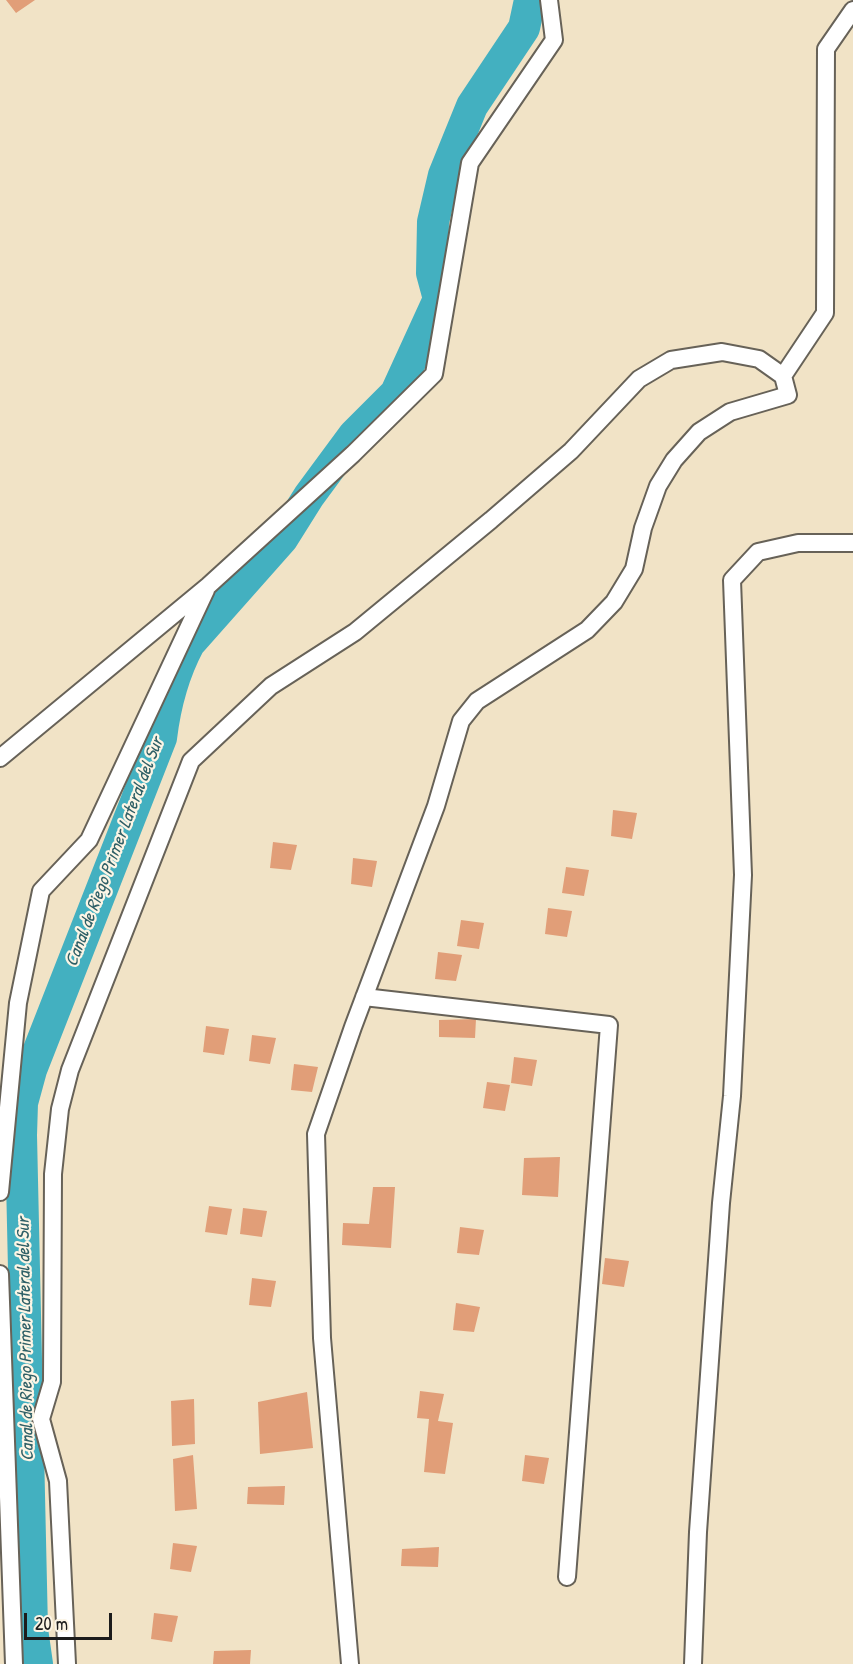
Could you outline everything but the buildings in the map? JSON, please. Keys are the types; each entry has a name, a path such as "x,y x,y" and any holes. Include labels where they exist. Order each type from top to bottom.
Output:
{"lane":[{"path":"0,758 208,586 353,454 434,374 470,163 554,40 549,0"},
{"path":"783,376 825,313 826,49 853,10"},
{"path":"67,1664 58,1481 41,1419 52,1382 53,1174 60,1109 70,1070 191,761 271,687 355,632 491,520 571,450 639,380 671,360 722,352 759,359 783,376 788,395 730,412 699,432 674,460 658,486 643,528 634,569 614,602 587,630 477,701 461,721 436,806 316,1134 322,1338 350,1664"},
{"path":"693,1664 698,1532 721,1203 732,1096 743,875 732,580 758,552 798,543 853,543"},
{"path":"0,1192 18,1003 41,891 89,840 208,586"},
{"path":"364,998 609,1025 567,1577"},
{"path":"0,1274 14,1664"}],"waterway":[{"name":"Canal de Riego Primer Lateral del Sur","path":"37,1664 32,1629 21,1135 22,1103 31,1070 161,738 170,690 189,644 282,539 309,496 354,435 396,393 439,299 432,273 433,222 444,175 472,106 524,28 530,0"}]}
